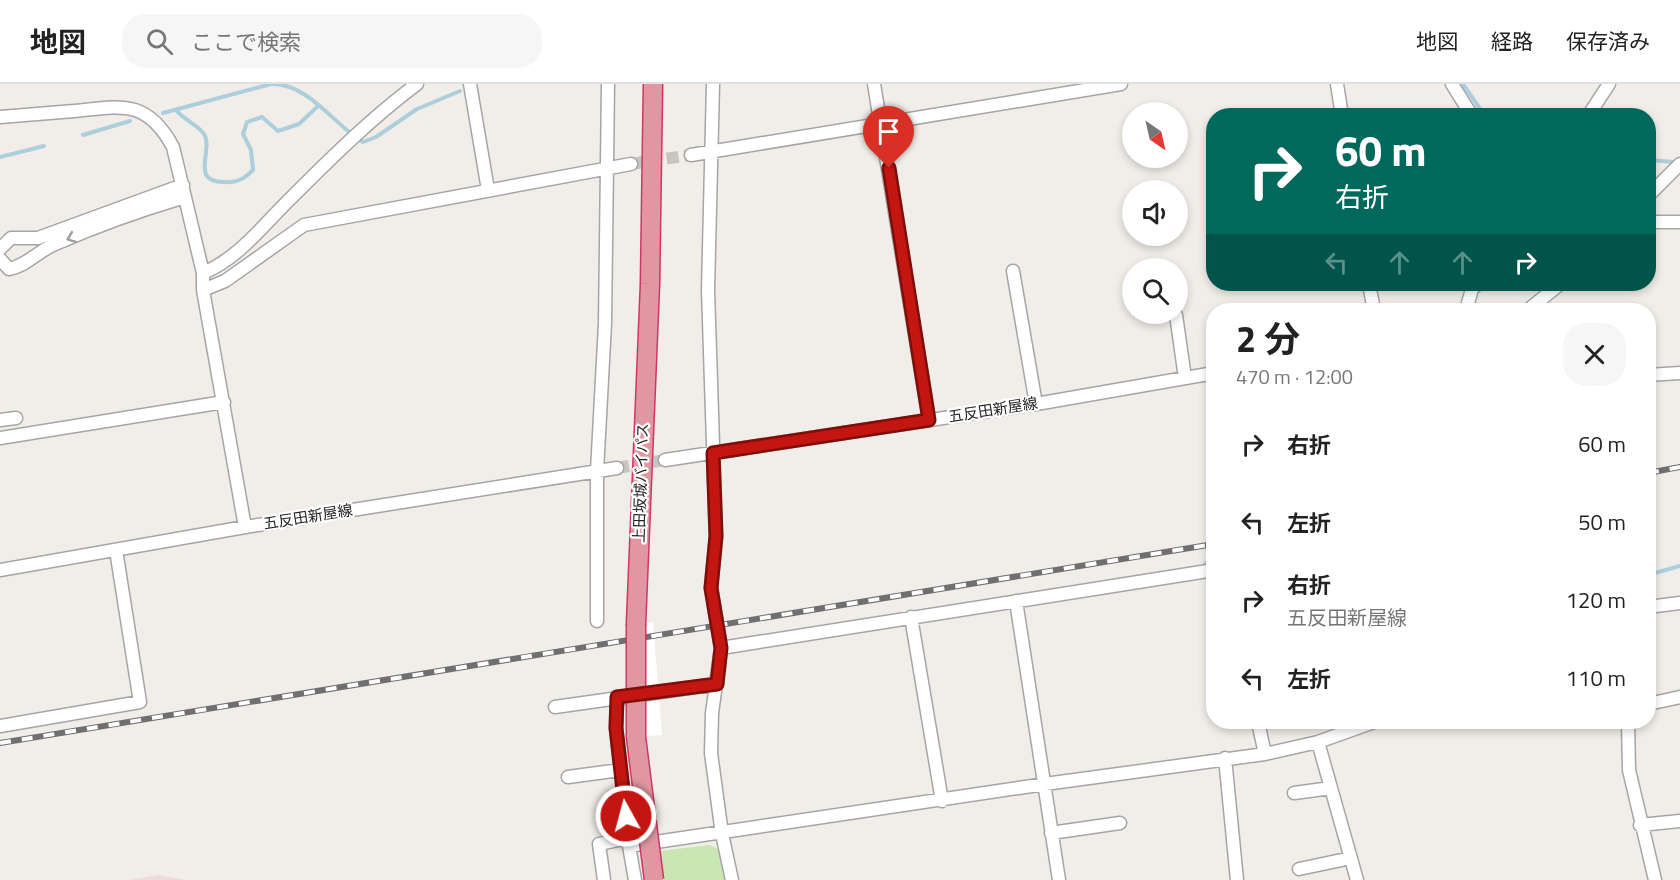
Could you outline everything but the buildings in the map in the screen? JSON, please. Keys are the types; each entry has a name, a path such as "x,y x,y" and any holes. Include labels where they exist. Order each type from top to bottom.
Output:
{"highway":[{"name":"上田坂城バイパス","path":"653,84 650,284 636,624 636,737 654,880"}],"street":[{"path":"203,273 223,264 354,138 417,84"},
{"path":"470,84 488,190"},
{"path":"597,621 597,471 605,324 608,84"},
{"path":"713,84 708,290 716,536 711,588 721,648 712,713 711,753 722,834 732,880"},
{"path":"874,84 929,420"},
{"path":"692,154 711,153 1121,84"},
{"path":"1337,84 1341,108"},
{"path":"1452,84 1467,108"},
{"path":"1593,108 1609,84"},
{"path":"0,117 117,106 145,113 156,122 169,139 203,273 203,290 245,527"},
{"path":"203,290 225,281 304,225 631,164"},
{"path":"1656,188 1680,164"},
{"path":"0,249 11,238 38,238 184,191"},
{"path":"0,260 2,265 9,269 20,268 52,245 184,191"},
{"path":"1656,222 1680,222"},
{"path":"1013,272 1036,404"},
{"path":"1537,303 1551,291"},
{"path":"1177,324 1185,378"},
{"path":"1656,374 1680,373"},
{"name":"五反田新屋線","path":"665,460 1036,404 1206,374"},
{"path":"0,438 224,402"},
{"path":"0,420 16,418"},
{"name":"五反田新屋線","path":"0,570 245,527 617,468"},
{"path":"0,726 140,702 116,550"},
{"path":"721,648 1206,571"},
{"path":"1016,601 1059,880"},
{"path":"1656,607 1680,603"},
{"path":"911,617 942,801"},
{"path":"555,707 717,684"},
{"path":"617,697 616,728 634,880"},
{"path":"1656,702 1680,697"},
{"path":"1260,729 1265,754"},
{"path":"604,880 599,843 722,834 1045,784 1265,754 1318,742 1354,729"},
{"path":"1628,729 1629,770 1640,825 1655,880"},
{"path":"1318,742 1357,880"},
{"path":"1225,758 1237,880"},
{"path":"568,777 620,770"},
{"path":"1294,793 1331,788"},
{"path":"1640,825 1680,821"},
{"path":"1051,833 1120,823"},
{"path":"1299,869 1351,858"}],"shaded area":[{"path":"159,875 186,880 131,880 134,879"}],"green space":[{"path":"710,845 720,850 727,880 664,880 659,851"}],"pier":[{"path":"653,622 662,735 645,736 652,811 664,880 645,880 628,738 626,625"}],"waterway":[{"path":"163,113 271,84"},
{"path":"273,84 286,86 310,98 363,142 376,137 417,109 460,91"},
{"path":"1463,84 1480,108"},
{"path":"176,110 204,134 206,141 205,171 208,177 214,181 233,182 240,180 253,170 251,150 243,134 247,122 262,117 278,131 299,124 318,106"},
{"path":"83,135 130,121"},
{"path":"0,157 44,146"},
{"path":"1656,161 1674,162"},
{"path":"1656,573 1680,566"}],"tunnel":[{"path":"631,164 691,155"},
{"path":"617,468 665,460"}],"railway":[{"path":"1656,472 1680,467"},
{"path":"0,743 1206,545"}],"route":[{"path":"626,816 616,728 617,697 717,684 721,648 711,588 716,554 713,453 929,420 889,168"}]}
